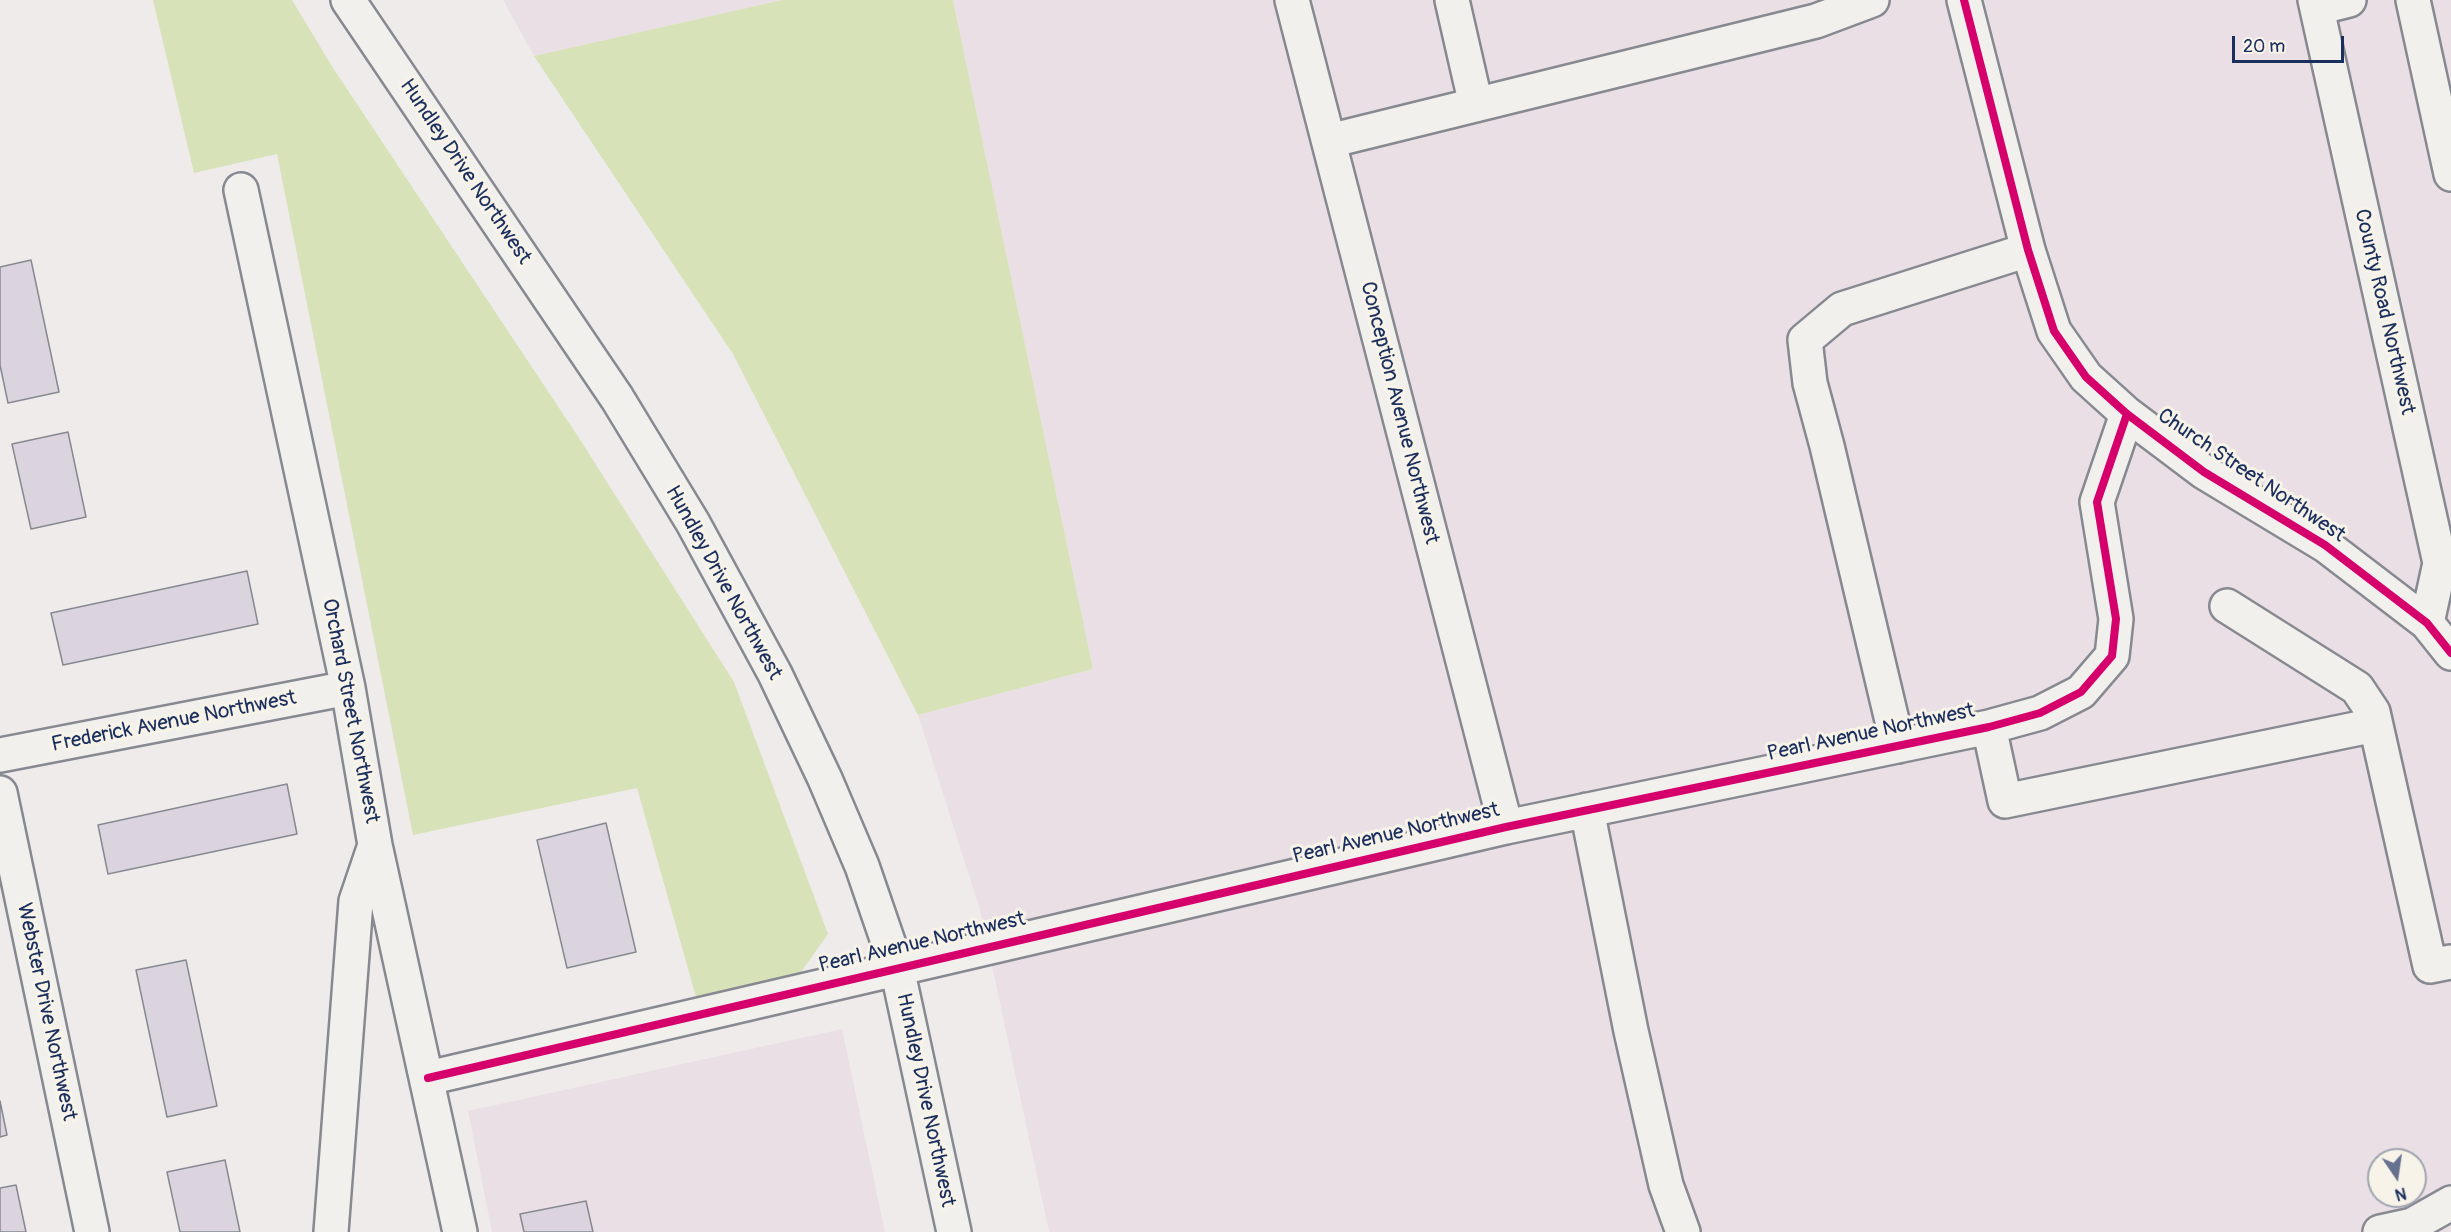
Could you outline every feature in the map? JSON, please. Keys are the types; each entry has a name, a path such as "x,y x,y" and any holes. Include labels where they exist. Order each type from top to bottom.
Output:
{"street":[{"name":"Hundley Drive Northwest","path":"348,0 617,398 693,523 775,674 862,866 897,968 954,1232"},
{"name":"Conception Avenue Northwest","path":"1292,0 1506,827"},
{"path":"1452,0 1476,105"},
{"path":"1329,141 1816,21 1872,0"},
{"name":"Church Street Northwest","path":"1964,0 2028,250 2054,331 2086,377 2127,414 2204,472 2325,545 2427,623 2451,654"},
{"path":"2316,4 2349,0"},
{"path":"2413,0 2451,174"},
{"name":"County Road Northwest","path":"2316,4 2440,563 2427,623"},
{"name":"Orchard Street Northwest","path":"241,190 348,688 375,844 460,1232"},
{"path":"1898,746 1810,383 1805,340 1842,309 2028,250"},
{"name":"Pearl Avenue Northwest","path":"428,1078 1506,827 1989,727 2040,713 2081,692 2112,656 2116,619 2097,502 2127,414"},
{"path":"2227,606 2357,688 2373,712 2430,966 2451,962"},
{"name":"Frederick Avenue Northwest","path":"0,755 348,688"},
{"path":"1989,727 2005,801 2375,725"},
{"name":"Webster Drive Northwest","path":"0,793 92,1232"},
{"path":"1587,810 1636,1053 1666,1185 1683,1232"},
{"path":"332,1232 356,901 375,844"},
{"path":"2380,1232 2412,1225 2451,1203"}],"shaded area":[{"path":"503,0 782,0 534,56"},
{"path":"953,0 2451,0 2451,1232 1049,1232 980,910 918,715 1093,669"},
{"path":"842,1029 885,1232 492,1232 468,1111"}],"green space":[{"path":"153,0 292,0 335,71 579,438 734,682 828,934 801,972 696,997 637,788 413,835 277,154 194,173"},
{"path":"782,0 953,0 1093,669 918,715 733,354 534,56"}],"building":[{"path":"31,260 59,392 8,403 0,365 0,267"},
{"path":"68,432 86,517 31,529 12,444"},
{"path":"247,571 258,624 63,665 51,613"},
{"path":"287,784 297,834 108,874 98,825"},
{"path":"606,823 636,952 567,968 537,840"},
{"path":"186,960 217,1106 167,1117 136,970"},
{"path":"0,1101 7,1135 0,1137"},
{"path":"225,1160 240,1232 180,1232 167,1172"},
{"path":"16,1185 26,1232 0,1232 0,1188"},
{"path":"586,1201 593,1232 524,1232 520,1214"}],"cycle path":[{"path":"1964,0 2028,250 2054,331 2086,377 2127,414 2204,472 2325,545 2427,623 2451,653"},
{"path":"428,1078 1506,827 1989,727 2040,713 2081,692 2112,656 2116,619 2097,502 2127,414"}]}
